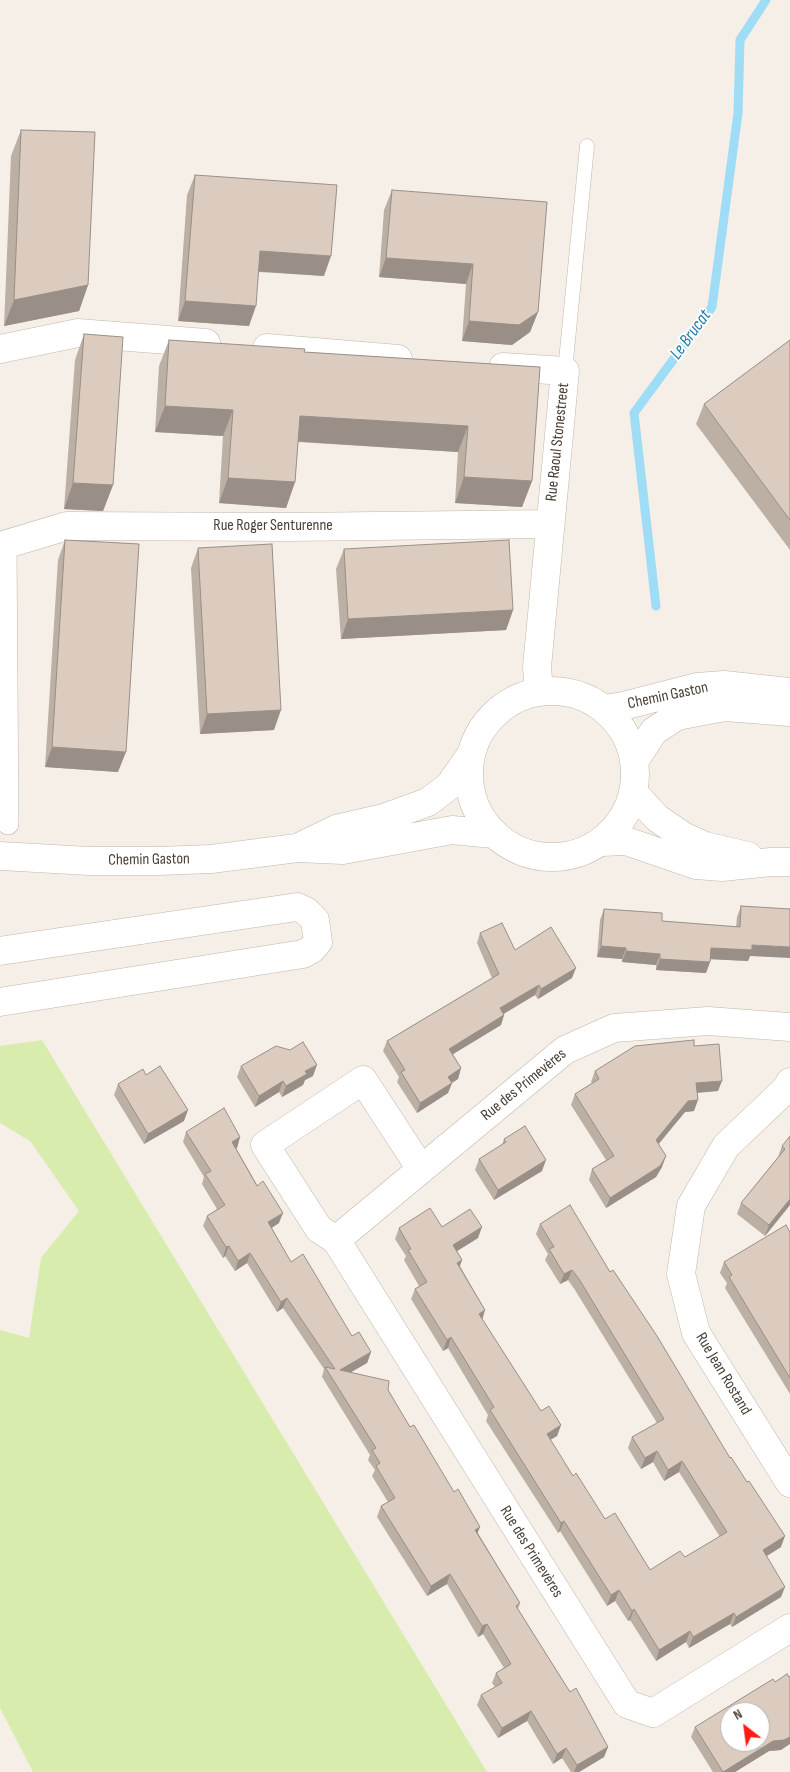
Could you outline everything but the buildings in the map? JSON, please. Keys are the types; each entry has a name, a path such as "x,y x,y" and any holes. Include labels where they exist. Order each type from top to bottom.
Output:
{"street":[{"path":"0,349 78,333 424,361"},
{"name":"Rue Raoul Stonestreet","path":"473,365 565,371 537,667 539,691"},
{"name":"Rue Roger Senturenne","path":"3,545 67,526 290,527 550,524"},
{"path":"3,545 8,824"},
{"name":"Chemin Gaston","path":"605,709 697,687 724,685 790,692"},
{"name":"Chemin Gaston","path":"297,848 336,829 384,818 428,802 449,786 470,756 479,732 495,713 516,699 539,691 562,691 577,694 605,709 619,723 629,741 635,760 634,793 627,812 616,828 601,842 580,853 558,858 535,856 512,848 494,834 477,811 469,784 470,756"},
{"name":"Chemin Gaston","path":"635,760 654,731 677,716 725,707 790,712"},
{"path":"634,793 657,818 683,836 705,846 781,862"},
{"name":"Chemin Gaston","path":"0,856 89,861 211,859 297,848 343,850 452,830 494,834"},
{"path":"601,842 614,840 632,842 696,866 722,867 781,862"},
{"path":"0,951 296,907 306,911 314,920 318,942 312,949 303,954 0,1002"},
{"name":"Rue des Primevères","path":"336,1240 566,1050 614,1028 708,1021 790,1027"},
{"name":"Rue des Primevères","path":"421,1169 363,1080 265,1145 319,1229 336,1240 627,1704 653,1713 790,1628"},
{"name":"Rue Jean Rostand","path":"790,1082 786,1089 726,1146 691,1206 681,1274 696,1333 790,1483"}],"lane":[{"path":"565,371 587,146"}],"green space":[{"path":"42,1040 487,1772 33,1772 0,1708 0,1330 29,1338 41,1258 79,1211 30,1141 0,1123 0,1046"}],"waterway":[{"name":"Le Brucat","path":"656,606 634,413 712,307 738,113 740,40 766,0"}]}
